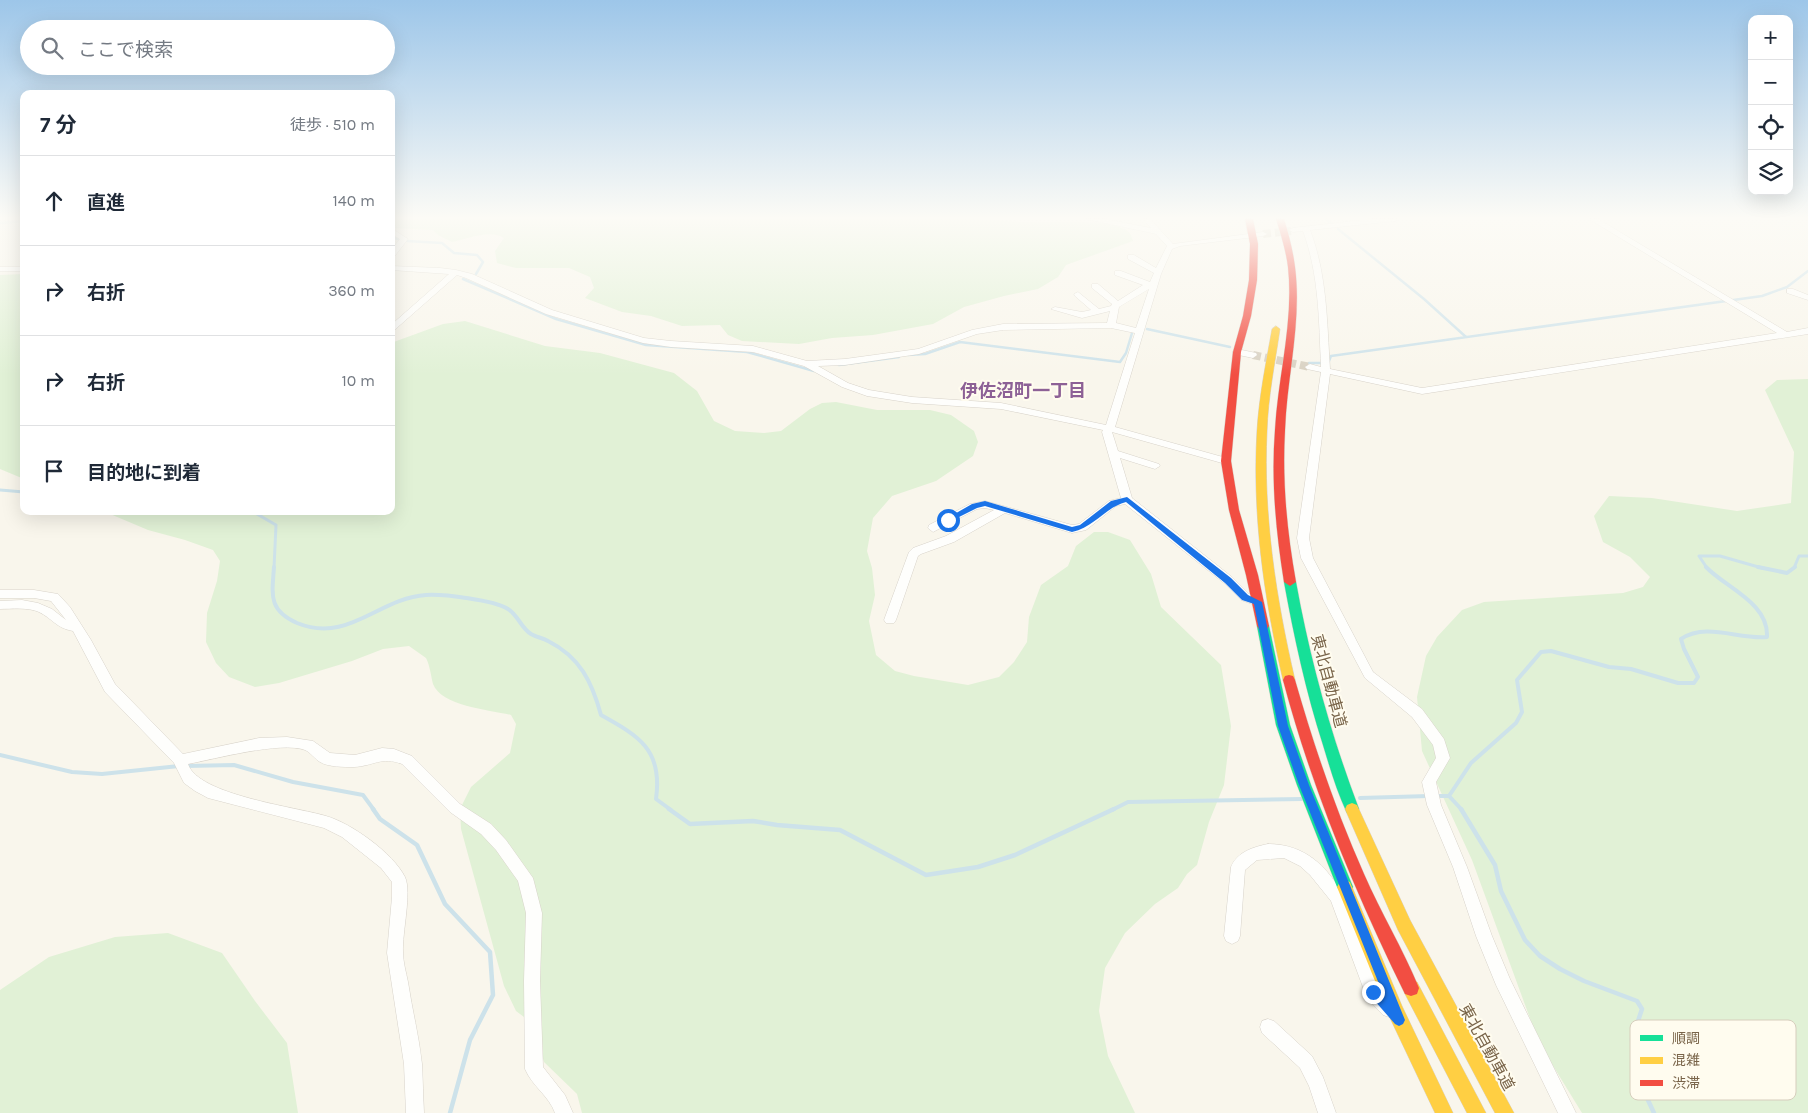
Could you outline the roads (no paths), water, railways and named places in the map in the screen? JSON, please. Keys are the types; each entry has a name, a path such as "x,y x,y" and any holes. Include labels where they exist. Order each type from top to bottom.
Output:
{"main road":[{"path":"1253,271 1248,316 1237,352 1226,461 1234,510 1258,602 1283,726 1304,785 1399,1020 1444,1113"},
{"name":"東北自動車道","path":"1292,271 1293,291 1280,428 1279,482 1288,574 1312,686 1351,808 1373,858 1446,1007 1505,1113"},
{"path":"1278,319 1262,442 1263,504 1269,572 1290,684 1328,806 1351,860 1383,933 1477,1113"}],"street":[{"path":"448,271 469,276 549,312 598,328 653,342 703,341 753,349 807,364 845,385 868,393 912,400 989,404 1108,428 1226,461"},
{"path":"1318,271 1325,364 1303,538 1307,558 1369,675 1417,713 1440,743 1443,758 1429,782 1434,805 1460,867 1504,986 1567,1113"},
{"path":"1680,271 1786,334"},
{"path":"395,326 456,272"},
{"path":"1118,272 1151,284"},
{"path":"1158,272 1151,284 1139,331 1111,425 1107,432 1127,500 1228,580 1245,597 1258,602"},
{"path":"1055,309 1082,314 1098,312 1116,306 1151,284"},
{"path":"1094,286 1116,306"},
{"path":"1790,291 1808,298"},
{"path":"1078,294 1098,312"},
{"path":"1111,325 1116,306"},
{"path":"807,364 845,362 919,351 975,332 1003,327 1111,325 1139,331"},
{"path":"1063,338 1066,327"},
{"path":"1310,366 1325,364 1422,391 1808,331"},
{"path":"1237,352 1252,355"},
{"path":"1113,453 1155,466"},
{"path":"933,528 974,506 985,504 1072,529 1082,527 1113,503 1127,500"},
{"path":"890,620 908,575 913,555 963,532 1005,509"},
{"path":"948,520 963,532"},
{"path":"0,594 34,594 54,597 66,610 87,643 110,688 182,766 193,783 204,790 326,822 347,832 386,863 399,880 400,897 395,953 413,1064 415,1113"},
{"path":"0,605 35,607 43,610 64,626 76,627"},
{"path":"182,766 259,744 287,742 308,746 327,759 355,761 382,754 394,755 407,760 454,808 486,829 501,845 525,878 534,913 532,981 534,1069 540,1081 556,1096 564,1113"},
{"path":"1232,936 1238,867 1253,854 1268,851 1285,851 1316,870 1337,897 1373,992 1399,1020"},
{"path":"1268,1027 1306,1062 1317,1083 1327,1113"}],"waterway":[{"path":"1390,271 1466,337"},
{"path":"1329,361 1331,356 1762,296 1787,287 1808,271"},
{"path":"463,279 556,319 646,345 747,352 814,371"},
{"path":"1147,329 1230,347"},
{"path":"908,355 925,354 960,342 1120,362 1126,353 1132,333"},
{"path":"839,365 899,357"},
{"path":"1309,363 1323,363"},
{"path":"0,490 20,492"},
{"path":"259,515 276,525 274,568"},
{"path":"1707,568 1699,556 1720,556 1760,567"},
{"path":"1794,568 1799,556 1808,556"},
{"path":"274,567 273,594 276,607 281,613 297,623 316,628 332,628 348,624 409,598 426,595 468,598 492,603 508,609 533,635 559,647 569,655 589,681 601,715 627,730 645,746 652,756 656,768 656,799 671,810"},
{"path":"1760,567 1787,573 1794,568"},
{"path":"1449,796 1471,763 1516,723 1522,712 1517,680 1541,652 1551,651 1609,667 1631,669 1678,683 1694,683 1698,677 1681,639 1701,632 1767,637 1766,625 1754,605 1707,568"},
{"path":"0,755 72,772 102,774 179,766"},
{"path":"186,766 234,765 293,782 363,795 374,810"},
{"path":"1360,798 1429,796"},
{"path":"1435,796 1449,796"},
{"path":"1449,796 1462,810"},
{"path":"1114,809 1128,802 1302,799"},
{"path":"373,809 380,819 417,845 445,904 490,952 493,995 470,1040 450,1113"},
{"path":"669,809 690,824 753,821 777,825 840,830 926,875 978,867 1015,855 1114,809"},
{"path":"1461,809 1495,865 1501,891 1525,940 1540,956 1560,969 1584,981 1637,1001 1642,1009 1638,1020"},
{"path":"1648,1100 1654,1113"}],"tunnel":[{"path":"1253,355 1310,367"}],"district":[{"name":"伊佐沼町一丁目","path":"1023,391"}]}
